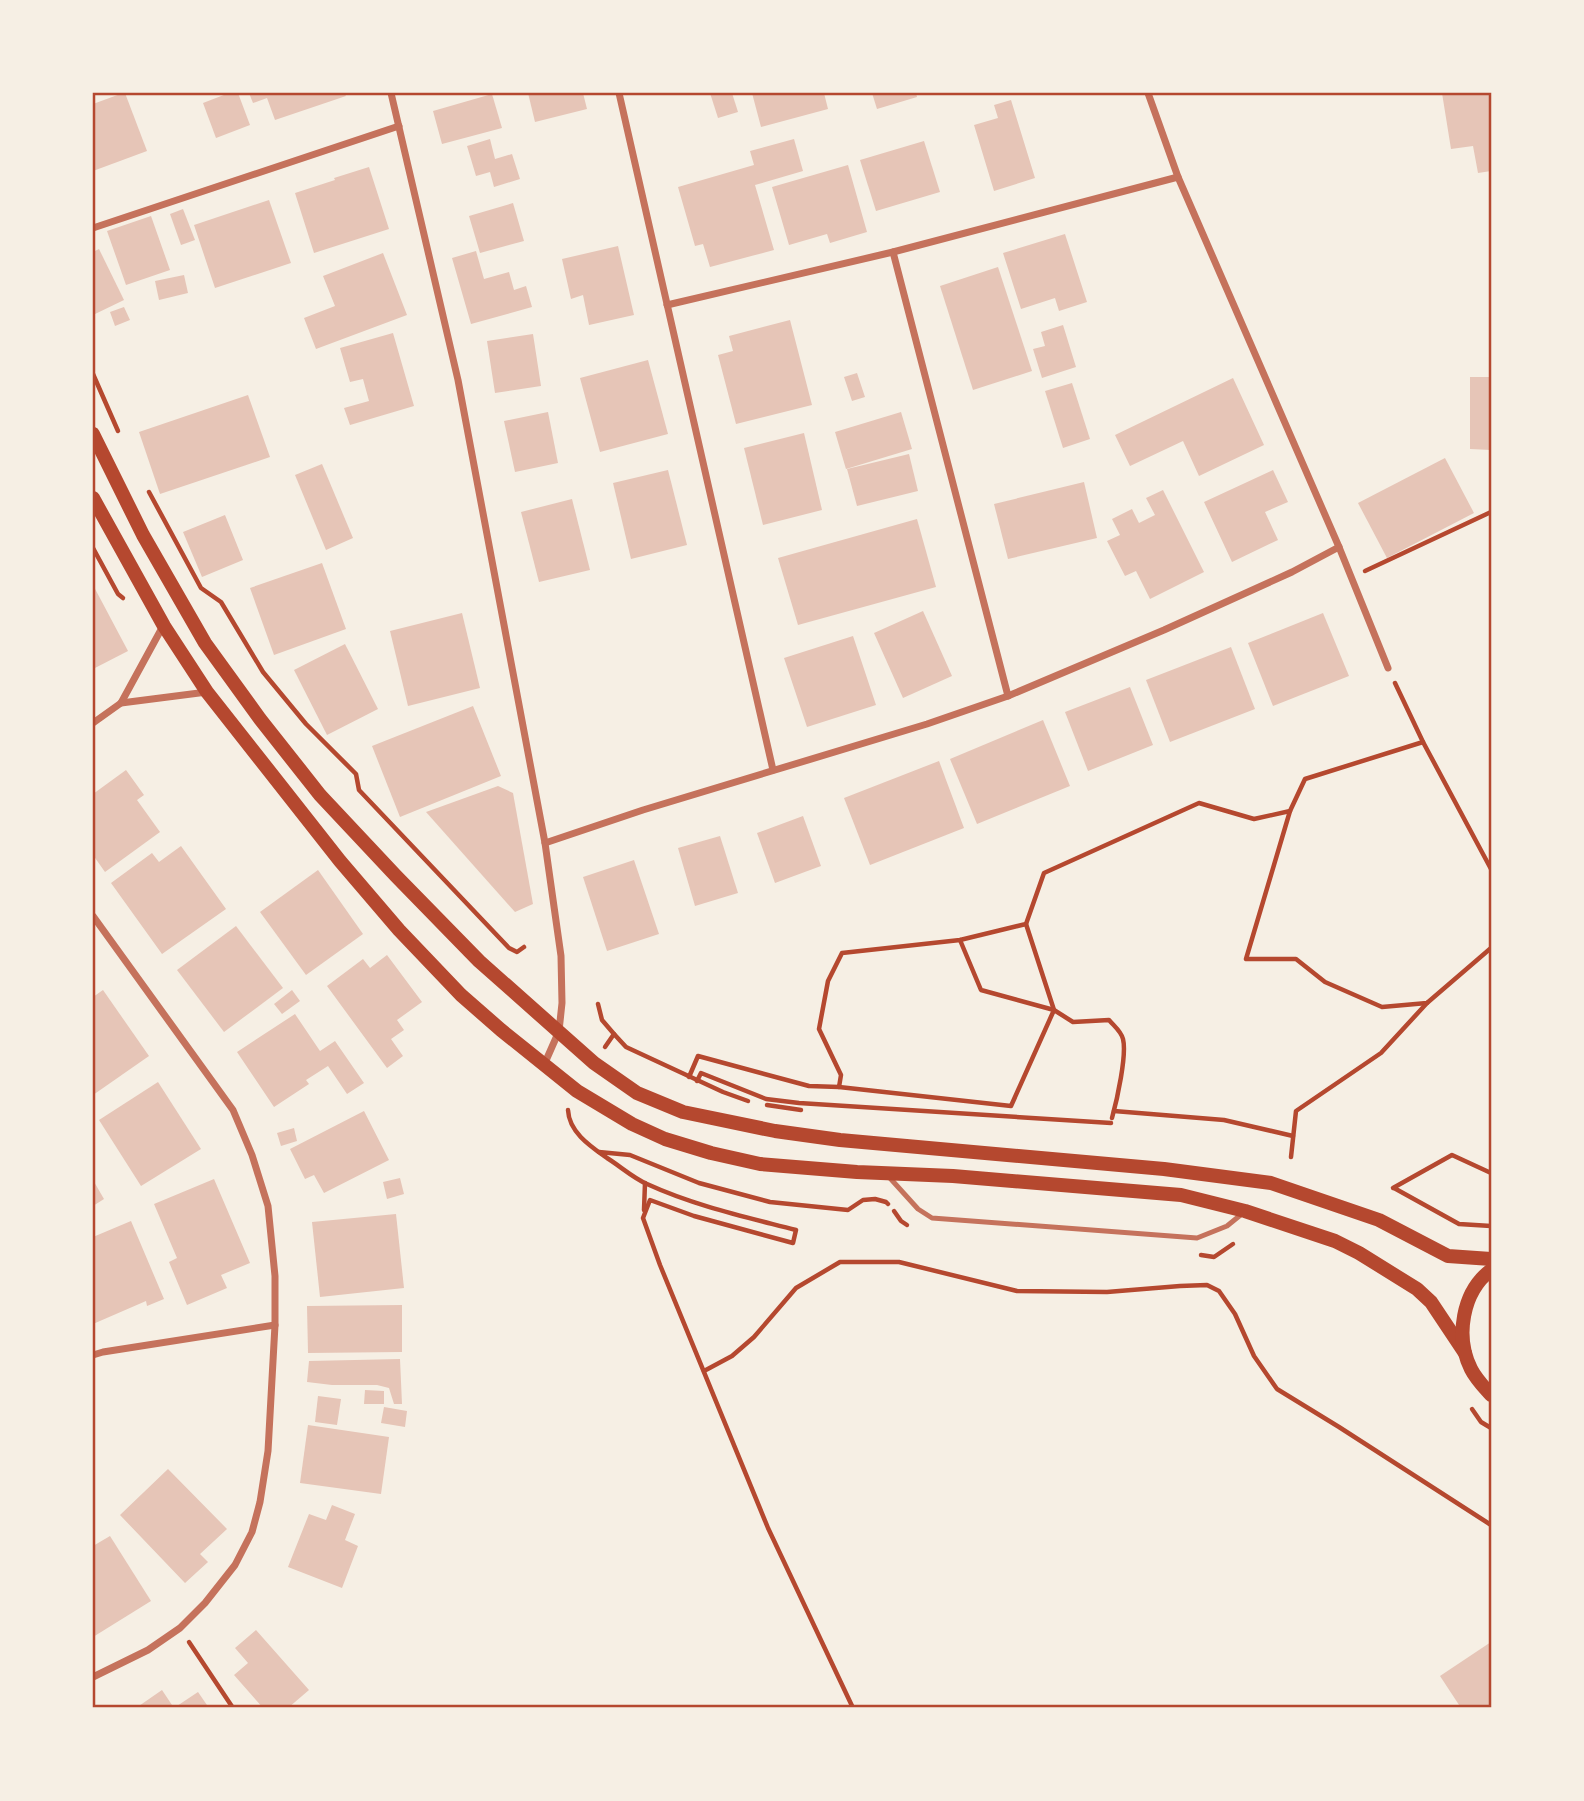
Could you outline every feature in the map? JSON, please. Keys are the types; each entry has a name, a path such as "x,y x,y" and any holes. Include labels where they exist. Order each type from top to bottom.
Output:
{"main road":[{"path":"93,434 143,535 205,643 320,795 480,961 594,1063 637,1093 683,1112 775,1131 840,1140 1164,1169 1271,1183 1378,1220 1448,1256 1491,1259"},
{"path":"93,498 163,626 207,692 340,860 423,957 466,999 578,1091 632,1124 665,1139 760,1164 953,1176 1181,1195 1245,1211 1335,1241 1417,1289 1432,1302 1465,1353 1475,1376 1491,1395"},
{"path":"1465,1353 1462,1332 1465,1311 1473,1292 1491,1270"}],"street":[{"path":"391,93 458,380 545,843 561,956 562,1003 559,1031 544,1065"},
{"path":"619,93 773,770"},
{"path":"1148,93 1178,177 1339,547 1388,668"},
{"path":"93,228 399,126"},
{"path":"667,305 893,252 1178,177"},
{"path":"893,252 1008,696"},
{"path":"545,843 631,814 927,724 1008,696 1175,625 1292,572 1339,547"},
{"path":"93,723 121,703 163,626"},
{"path":"121,703 207,692"},
{"path":"93,916 233,1110 268,1206 275,1276 268,1451 252,1532 235,1565 205,1603 180,1628 148,1650 93,1677"},
{"path":"93,1355 275,1325"}],"lane":[{"path":"886,1173 918,1209 932,1218 1197,1238 1227,1226 1245,1211"}],"path":[{"path":"93,374 123,442"},
{"path":"146,487 201,588 221,602 263,672 306,724 356,774 359,790 509,948 517,952 524,947"},
{"path":"1352,578 1491,512"},
{"path":"1388,668 1423,742 1491,869"},
{"path":"1423,742 1305,779 1290,811 1246,959 1296,959 1325,982 1382,1007 1427,1003"},
{"path":"689,1077 698,1056 808,1086 1011,1105 1054,1010 1026,924 1044,873 1199,803 1254,819 1290,811"},
{"path":"839,1087 841,1075 819,1029 828,981 842,953 960,940 1026,924"},
{"path":"697,1081 701,1073 766,1099 799,1103 1112,1120 1123,1052 1122,1038 1117,1029 1109,1020 1073,1022 1054,1010 981,990 960,940"},
{"path":"1291,1157 1296,1111 1381,1053 1427,1003 1491,948"},
{"path":"598,1004 602,1020 626,1047 697,1081 752,1102"},
{"path":"594,1063 614,1034"},
{"path":"578,1091 568,1108 568,1118 574,1129 589,1146 645,1183 692,1202 796,1230 793,1243 694,1216 650,1200 643,1218"},
{"path":"760,1104 800,1110"},
{"path":"1114,1111 1224,1120 1293,1136"},
{"path":"1491,1173 1452,1155 1393,1188 1459,1224 1491,1226"},
{"path":"645,1183 643,1218 660,1265 768,1528 853,1708"},
{"path":"704,1371 732,1356 754,1337 796,1287 840,1262 899,1262 1017,1291 1107,1292 1207,1286 1219,1291 1235,1314 1255,1356 1277,1389 1491,1525"},
{"path":"1467,1402 1481,1422 1491,1428"},
{"path":"180,1628 233,1708"}],"building":[{"path":"123,93 147,151 93,171 93,104"},
{"path":"229,93 238,93 250,125 216,138 203,103"},
{"path":"249,93 344,93 346,96 275,120 267,98 253,103"},
{"path":"528,93 583,93 587,109 535,122"},
{"path":"710,93 732,93 738,112 718,118"},
{"path":"752,93 824,93 828,109 761,127"},
{"path":"872,93 916,93 917,97 877,109"},
{"path":"1442,93 1491,93 1491,171 1478,173 1473,146 1451,149"},
{"path":"492,94 502,128 442,144 433,111"},
{"path":"1011,100 1035,178 994,191 974,125 998,118 994,105"},
{"path":"490,139 495,159 512,154 520,179 494,187 490,172 476,176 467,146"},
{"path":"794,139 803,171 755,185 774,250 710,267 703,244 695,246 678,187 754,165 750,151"},
{"path":"924,141 940,192 876,211 860,160"},
{"path":"848,165 867,232 830,243 827,234 789,245 772,187"},
{"path":"369,167 389,229 314,253 295,193"},
{"path":"269,200 291,263 215,288 194,225"},
{"path":"513,203 524,241 480,253 469,216"},
{"path":"183,209 195,240 181,245 170,214"},
{"path":"151,216 170,270 126,285 107,231"},
{"path":"1065,234 1087,302 1059,311 1055,298 1021,309 1003,253"},
{"path":"618,246 634,315 589,325 583,295 571,299 562,259"},
{"path":"99,249 124,300 93,315 93,252"},
{"path":"476,251 484,279 509,272 514,290 526,286 532,307 471,324 452,258"},
{"path":"383,253 407,315 316,349 304,318 335,306 323,276"},
{"path":"998,267 1032,371 973,390 940,286"},
{"path":"184,275 188,293 159,300 155,281"},
{"path":"124,307 130,320 115,326 110,312"},
{"path":"790,320 812,405 736,424 718,355 733,351 729,336"},
{"path":"1063,325 1076,367 1042,378 1033,349 1045,346 1041,332"},
{"path":"393,333 414,406 350,425 344,408 369,401 363,379 350,382 340,348"},
{"path":"533,334 541,386 495,393 487,341"},
{"path":"648,360 668,434 600,452 580,378"},
{"path":"857,373 865,397 852,401 844,377"},
{"path":"1470,377 1491,377 1491,450 1470,449"},
{"path":"1233,378 1264,445 1199,476 1183,441 1130,466 1115,435"},
{"path":"1072,383 1090,439 1063,448 1045,391"},
{"path":"248,395 270,457 160,494 139,432"},
{"path":"548,412 558,463 515,472 504,421"},
{"path":"901,412 912,449 846,469 835,432"},
{"path":"804,433 822,510 763,525 744,448"},
{"path":"909,454 918,491 857,506 847,469"},
{"path":"1445,458 1474,513 1387,558 1358,503"},
{"path":"322,464 353,538 326,550 295,475"},
{"path":"668,470 687,545 631,559 613,483"},
{"path":"1273,470 1288,502 1265,512 1278,540 1232,562 1204,502"},
{"path":"1084,482 1097,538 1008,559 994,504"},
{"path":"1163,490 1204,572 1150,599 1136,571 1125,576 1107,541 1120,535 1112,519 1132,509 1139,523 1155,515 1146,498"},
{"path":"572,499 590,570 539,582 521,512"},
{"path":"225,515 243,560 202,577 183,532"},
{"path":"917,519 936,587 798,625 778,558"},
{"path":"322,563 346,629 274,655 250,588"},
{"path":"93,585 128,651 93,669"},
{"path":"923,611 952,676 903,698 874,633"},
{"path":"462,613 480,688 408,706 390,631"},
{"path":"1323,613 1349,676 1273,706 1248,643"},
{"path":"853,636 876,705 807,727 784,658"},
{"path":"345,644 378,709 327,735 294,670"},
{"path":"1231,647 1255,709 1170,742 1146,680"},
{"path":"1130,687 1153,745 1088,771 1065,712"},
{"path":"473,706 501,776 400,817 372,746"},
{"path":"1043,720 1070,786 977,824 950,759"},
{"path":"939,761 964,828 870,865 844,798"},
{"path":"126,770 144,795 137,800 160,832 105,872 93,855 93,794"},
{"path":"498,786 513,793 533,904 515,912 426,812"},
{"path":"803,816 821,866 775,883 757,833"},
{"path":"720,836 738,893 695,906 678,848"},
{"path":"181,846 226,909 162,954 111,883 152,853 159,862"},
{"path":"634,860 659,934 607,951 583,877"},
{"path":"318,870 363,934 306,975 260,912"},
{"path":"236,926 283,988 224,1032 177,970"},
{"path":"387,955 422,1002 397,1020 404,1030 391,1039 403,1056 387,1068 327,986 363,959 370,968"},
{"path":"103,990 149,1056 93,1095 93,997"},
{"path":"292,990 300,1001 282,1014 274,1004"},
{"path":"295,1014 320,1051 335,1041 364,1083 347,1094 328,1066 306,1080 309,1084 274,1107 237,1052"},
{"path":"158,1082 201,1149 141,1186 99,1120"},
{"path":"364,1111 389,1160 324,1193 314,1175 305,1179 290,1149"},
{"path":"294,1128 297,1141 281,1146 277,1133"},
{"path":"400,1178 404,1194 387,1199 383,1182"},
{"path":"214,1179 250,1263 221,1275 227,1288 187,1305 169,1262 177,1258 154,1204"},
{"path":"93,1180 104,1199 93,1206"},
{"path":"396,1214 404,1288 320,1297 312,1222"},
{"path":"131,1221 164,1299 147,1306 146,1301 93,1324 93,1237"},
{"path":"402,1305 402,1352 308,1353 307,1306"},
{"path":"400,1359 402,1404 394,1404 389,1388 377,1385 307,1382 309,1361"},
{"path":"365,1390 384,1391 384,1404 364,1404"},
{"path":"318,1396 341,1399 337,1425 315,1422"},
{"path":"384,1407 407,1411 405,1427 381,1423"},
{"path":"308,1425 389,1437 381,1494 300,1483"},
{"path":"168,1469 227,1529 200,1554 208,1562 185,1583 120,1515"},
{"path":"332,1505 355,1514 345,1540 358,1546 342,1588 288,1567 309,1514 326,1520"},
{"path":"110,1536 151,1601 93,1637 93,1546"},
{"path":"256,1630 309,1690 288,1708 263,1708 234,1675 248,1663 235,1648"},
{"path":"1491,1642 1491,1708 1461,1708 1440,1676"},
{"path":"162,1690 174,1708 136,1708"},
{"path":"198,1692 209,1708 174,1708"}]}
